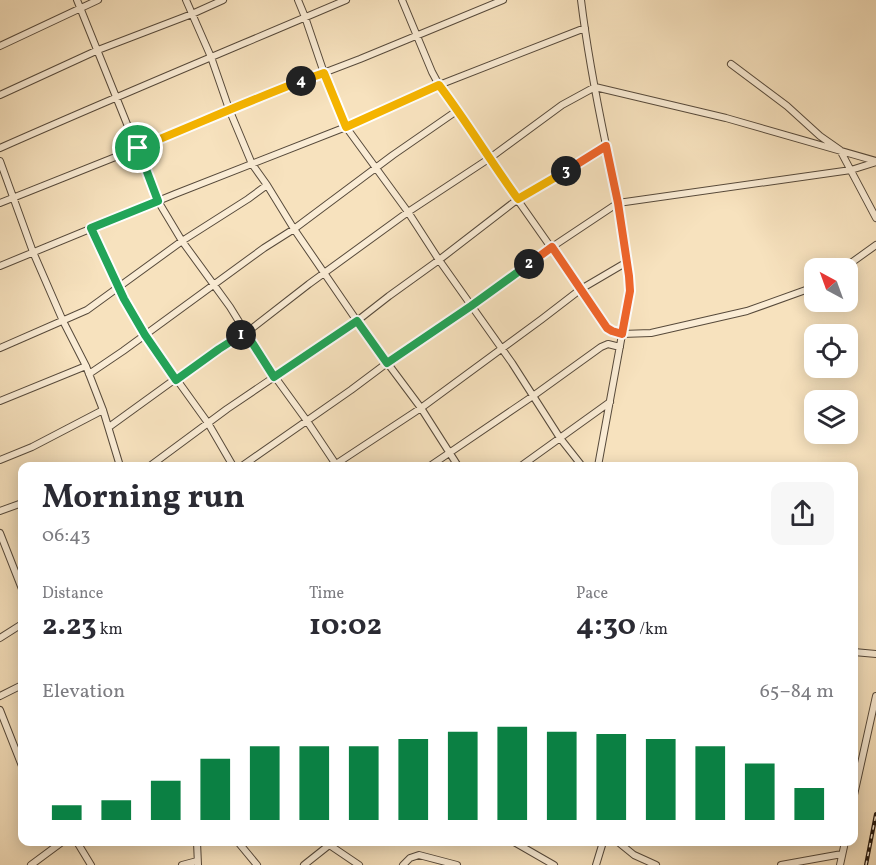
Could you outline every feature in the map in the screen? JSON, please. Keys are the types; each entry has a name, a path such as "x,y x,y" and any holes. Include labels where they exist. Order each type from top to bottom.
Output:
{"street":[{"path":"77,0 158,201 333,462"},
{"path":"0,46 99,0"},
{"path":"186,0 211,57 252,164 324,274 421,408 456,462"},
{"path":"0,95 98,50 223,0"},
{"path":"298,0 346,127 408,212 502,348 560,438 579,462"},
{"path":"0,148 346,0"},
{"path":"402,0 439,85 607,328 622,334 651,333 747,311 804,291"},
{"path":"0,203 502,0"},
{"path":"580,0 618,203 630,291 599,462"},
{"path":"0,266 346,127 439,85 585,28"},
{"path":"731,64 840,150 876,218"},
{"path":"109,427 219,349 246,333 408,212 490,158 562,105 595,87 726,118 876,162"},
{"path":"89,374 256,254 294,230 320,208 458,110"},
{"path":"155,462 208,423 357,321 518,199 606,146"},
{"path":"0,161 33,252 104,410 117,462"},
{"path":"248,462 618,203 851,170 876,162"},
{"path":"0,348 87,310 182,240 267,185"},
{"path":"91,228 119,288 145,335 208,423 231,462"},
{"path":"857,258 876,244"},
{"path":"341,462 421,408 581,289 627,262"},
{"path":"436,462 601,347 608,344 620,347"},
{"path":"0,401 86,366"},
{"path":"527,462 610,402"},
{"path":"0,460 32,447 104,410"},
{"path":"0,511 18,504"},
{"path":"0,533 18,578"},
{"path":"14,568 18,566"},
{"path":"0,638 18,627"},
{"path":"858,652 876,654"},
{"path":"0,696 18,687"},
{"path":"858,777 876,696"},
{"path":"0,710 18,756"},
{"path":"31,865 55,846"},
{"path":"79,846 91,865"},
{"path":"182,865 197,863 197,846"},
{"path":"241,846 257,865"},
{"path":"304,865 326,846"},
{"path":"333,846 359,865"},
{"path":"521,846 554,865"},
{"path":"596,865 602,846"},
{"path":"623,846 634,855 656,865"},
{"path":"840,865 843,846"},
{"path":"781,865 842,854"},
{"path":"403,865 410,858 419,855 457,865"}],"railway":[{"path":"866,865 876,814"}],"route":[{"path":"324,73 346,127 439,85 518,199 606,146 618,203 629,276 630,291 622,334 607,328 552,247 387,363 357,321 274,377 246,333 196,364 176,380 124,299 91,228 158,201 138,148 229,109 324,73"}]}
